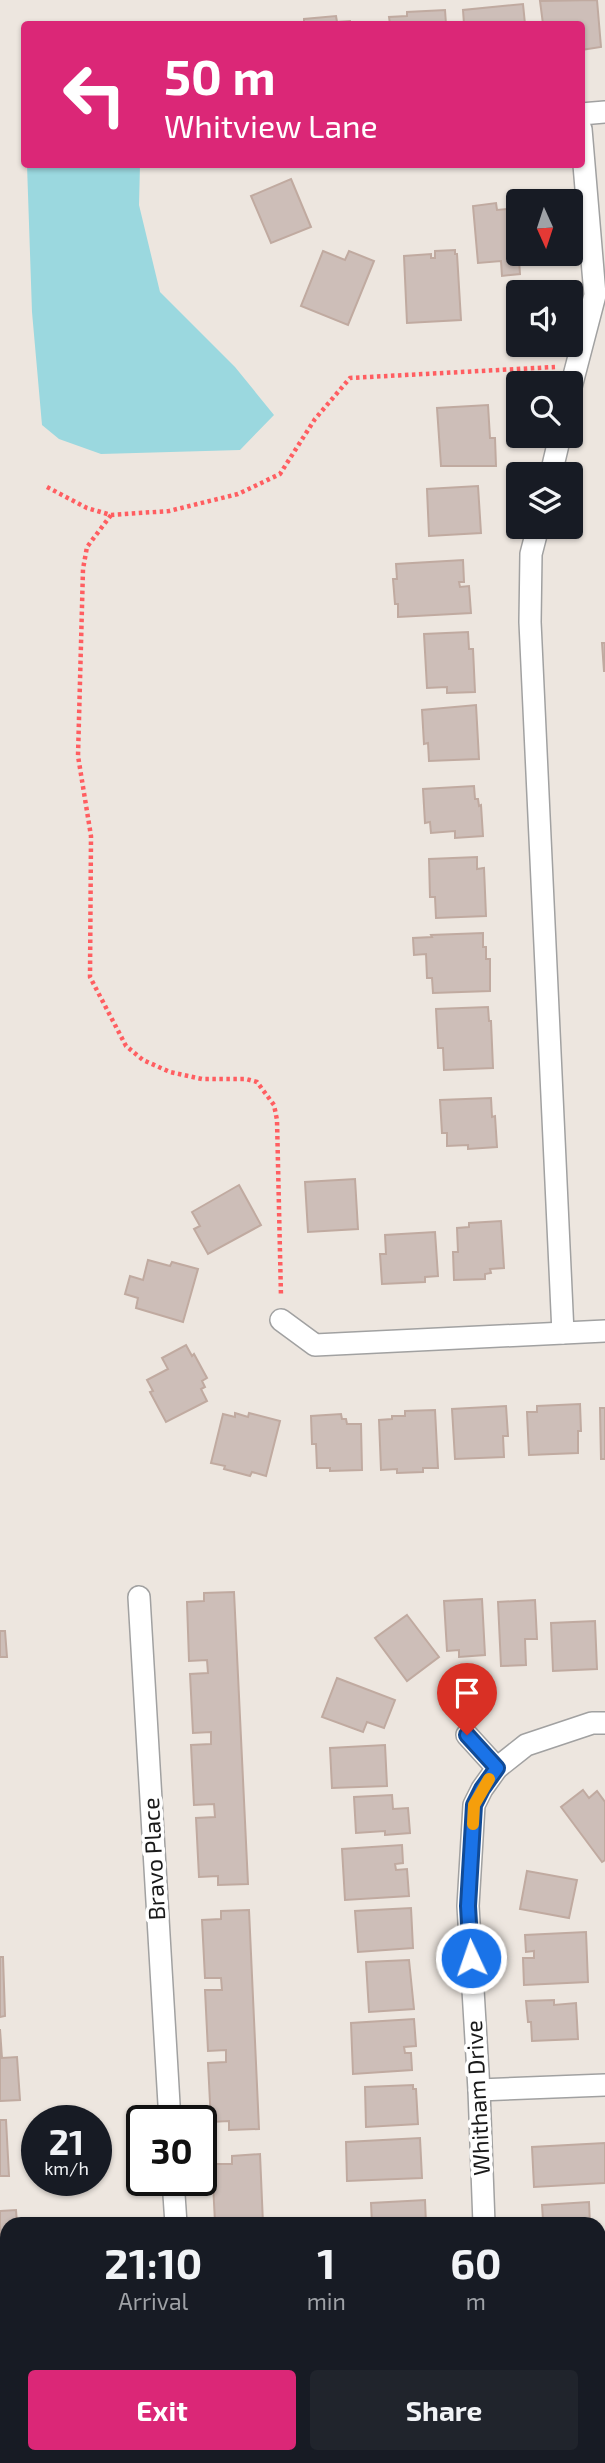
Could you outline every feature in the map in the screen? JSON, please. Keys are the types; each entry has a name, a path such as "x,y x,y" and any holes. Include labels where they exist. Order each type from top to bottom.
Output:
{"street":[{"path":"585,114 605,112"},
{"path":"576,371 595,295 584,168"},
{"path":"535,539 531,554 530,622 563,1333"},
{"path":"281,1320 315,1345 605,1331"},
{"name":"Bravo Place","path":"139,1597 169,2105"},
{"name":"Whitham Drive","path":"484,2217 468,1906 474,1805 497,1768 526,1745 592,1723 605,1723"},
{"path":"467,1735 497,1768"},
{"path":"479,2090 605,2085"},
{"path":"174,2196 176,2217"}],"path":[{"path":"47,487 87,508 111,515 169,511 238,494 280,474 315,419 350,378 577,366"},
{"path":"111,515 88,547 83,569 78,755 91,836 90,976 126,1046 143,1060 170,1072 202,1079 246,1079 257,1082 274,1105 277,1120 281,1320"}],"water":[{"path":"27,168 140,168 139,205 160,292 235,367 274,415 240,450 101,454 59,439 42,425 32,312"}],"building":[{"path":"597,0 601,47 585,49 585,21 543,21 540,1"},
{"path":"523,4 525,21 464,21 463,10"},
{"path":"445,10 446,21 390,21 389,17 407,16 407,12"},
{"path":"336,16 337,21 304,21"},
{"path":"291,179 311,227 271,243 251,196"},
{"path":"496,203 497,210 506,209 506,266 519,266 520,274 502,276 501,261 478,263 473,206"},
{"path":"455,250 461,320 407,323 404,256 431,254 431,258 435,258 435,251"},
{"path":"323,251 345,260 349,251 374,261 348,325 301,306"},
{"path":"488,405 490,438 495,438 496,466 441,466 437,408"},
{"path":"478,486 481,533 429,536 427,489"},
{"path":"463,560 464,582 459,582 460,587 469,586 471,613 398,617 393,579 397,579 396,564"},
{"path":"468,632 469,649 473,649 475,692 447,693 447,687 427,688 424,634"},
{"path":"602,643 605,643 605,671 604,671"},
{"path":"476,705 479,759 429,761 428,743 424,744 422,710"},
{"path":"474,786 475,799 478,799 479,806 481,805 483,836 455,838 455,831 431,833 430,822 425,823 423,789"},
{"path":"477,857 477,869 484,868 486,916 436,918 435,897 430,897 429,859"},
{"path":"483,933 486,959 490,959 490,991 433,993 432,978 427,978 426,954 414,955 413,938"},
{"path":"488,1007 493,1068 444,1070 443,1048 438,1048 436,1009"},
{"path":"491,1098 497,1147 468,1149 468,1145 447,1146 447,1133 442,1133 440,1100"},
{"path":"355,1179 358,1229 308,1232 305,1182"},
{"path":"239,1185 261,1225 208,1254 194,1229 200,1226 192,1212"},
{"path":"501,1221 504,1268 490,1269 491,1273 485,1274 485,1279 454,1280 453,1252 458,1252 457,1228 469,1227 469,1223"},
{"path":"435,1232 438,1276 425,1277 425,1282 382,1284 380,1254 386,1254 385,1235"},
{"path":"148,1260 170,1266 172,1262 198,1269 183,1322 136,1308 138,1298 125,1294 130,1276 143,1280"},
{"path":"186,1345 207,1378 202,1381 205,1387 201,1389 207,1401 166,1422 150,1392 153,1391 147,1380 168,1369 162,1358"},
{"path":"580,1404 581,1431 578,1431 578,1453 529,1455 527,1412 537,1412 537,1406"},
{"path":"506,1406 508,1436 503,1436 504,1457 455,1459 452,1409"},
{"path":"600,1408 605,1408 605,1459 601,1459"},
{"path":"435,1410 438,1468 423,1468 423,1472 397,1473 397,1469 381,1470 379,1420 405,1416 405,1411"},
{"path":"235,1413 248,1417 249,1413 280,1421 266,1476 252,1472 250,1476 211,1463 223,1414 235,1417"},
{"path":"341,1414 347,1424 361,1424 362,1470 330,1471 330,1468 317,1468 316,1444 312,1444 311,1416"},
{"path":"234,1592 248,1884 218,1885 218,1876 199,1877 196,1818 215,1817 214,1804 194,1805 191,1745 211,1744 211,1732 193,1733 190,1674 208,1673 207,1660 189,1661 187,1602 204,1601 204,1593"},
{"path":"482,1599 485,1655 459,1657 459,1650 447,1651 444,1601"},
{"path":"535,1600 537,1639 525,1639 526,1665 501,1666 498,1602"},
{"path":"407,1615 439,1657 407,1681 375,1638"},
{"path":"595,1621 597,1669 553,1671 551,1623"},
{"path":"0,1631 5,1631 7,1657 0,1657"},
{"path":"337,1678 395,1700 384,1728 367,1722 363,1732 322,1717"},
{"path":"385,1745 387,1786 332,1788 330,1748"},
{"path":"583,1790 589,1798 597,1791 605,1802 605,1860 602,1862 561,1807"},
{"path":"392,1795 393,1809 408,1808 410,1833 356,1833 354,1797"},
{"path":"402,1845 403,1863 395,1864 396,1870 407,1869 409,1896 345,1900 342,1849"},
{"path":"527,1871 577,1880 569,1918 520,1909"},
{"path":"411,1908 413,1948 358,1952 355,1911"},
{"path":"249,1910 259,2129 229,2130 229,2121 217,2122 217,2105 210,2105 208,2063 226,2062 226,2050 208,2051 205,1990 222,1990 221,1978 205,1978 202,1920 221,1919 221,1911"},
{"path":"586,1932 588,1982 524,1985 523,1958 534,1958 534,1951 526,1952 525,1935"},
{"path":"0,1957 3,1957 5,2016 0,2017"},
{"path":"409,1960 414,2009 369,2012 366,1962"},
{"path":"554,2000 554,2005 576,2003 578,2039 532,2041 526,2001"},
{"path":"414,2019 416,2046 404,2047 405,2053 411,2053 412,2070 353,2074 351,2023"},
{"path":"0,2029 2,2058 17,2057 20,2100 0,2101"},
{"path":"413,2085 413,2089 416,2089 418,2124 366,2127 365,2087"},
{"path":"0,2120 6,2120 9,2176 0,2176"},
{"path":"420,2138 422,2178 347,2181 346,2142"},
{"path":"605,2143 605,2183 534,2187 532,2147"},
{"path":"260,2154 263,2217 215,2217 217,2164 232,2164 232,2156"},
{"path":"425,2200 426,2217 372,2217 371,2203"},
{"path":"589,2202 590,2217 543,2217 542,2205"},
{"path":"16,2210 16,2217 0,2217 0,2211"}],"slow traffic":[{"path":"473,1824 474,1805 489,1779"}],"route":[{"path":"467,1735 497,1768 474,1805 468,1906 471,1958"}]}
